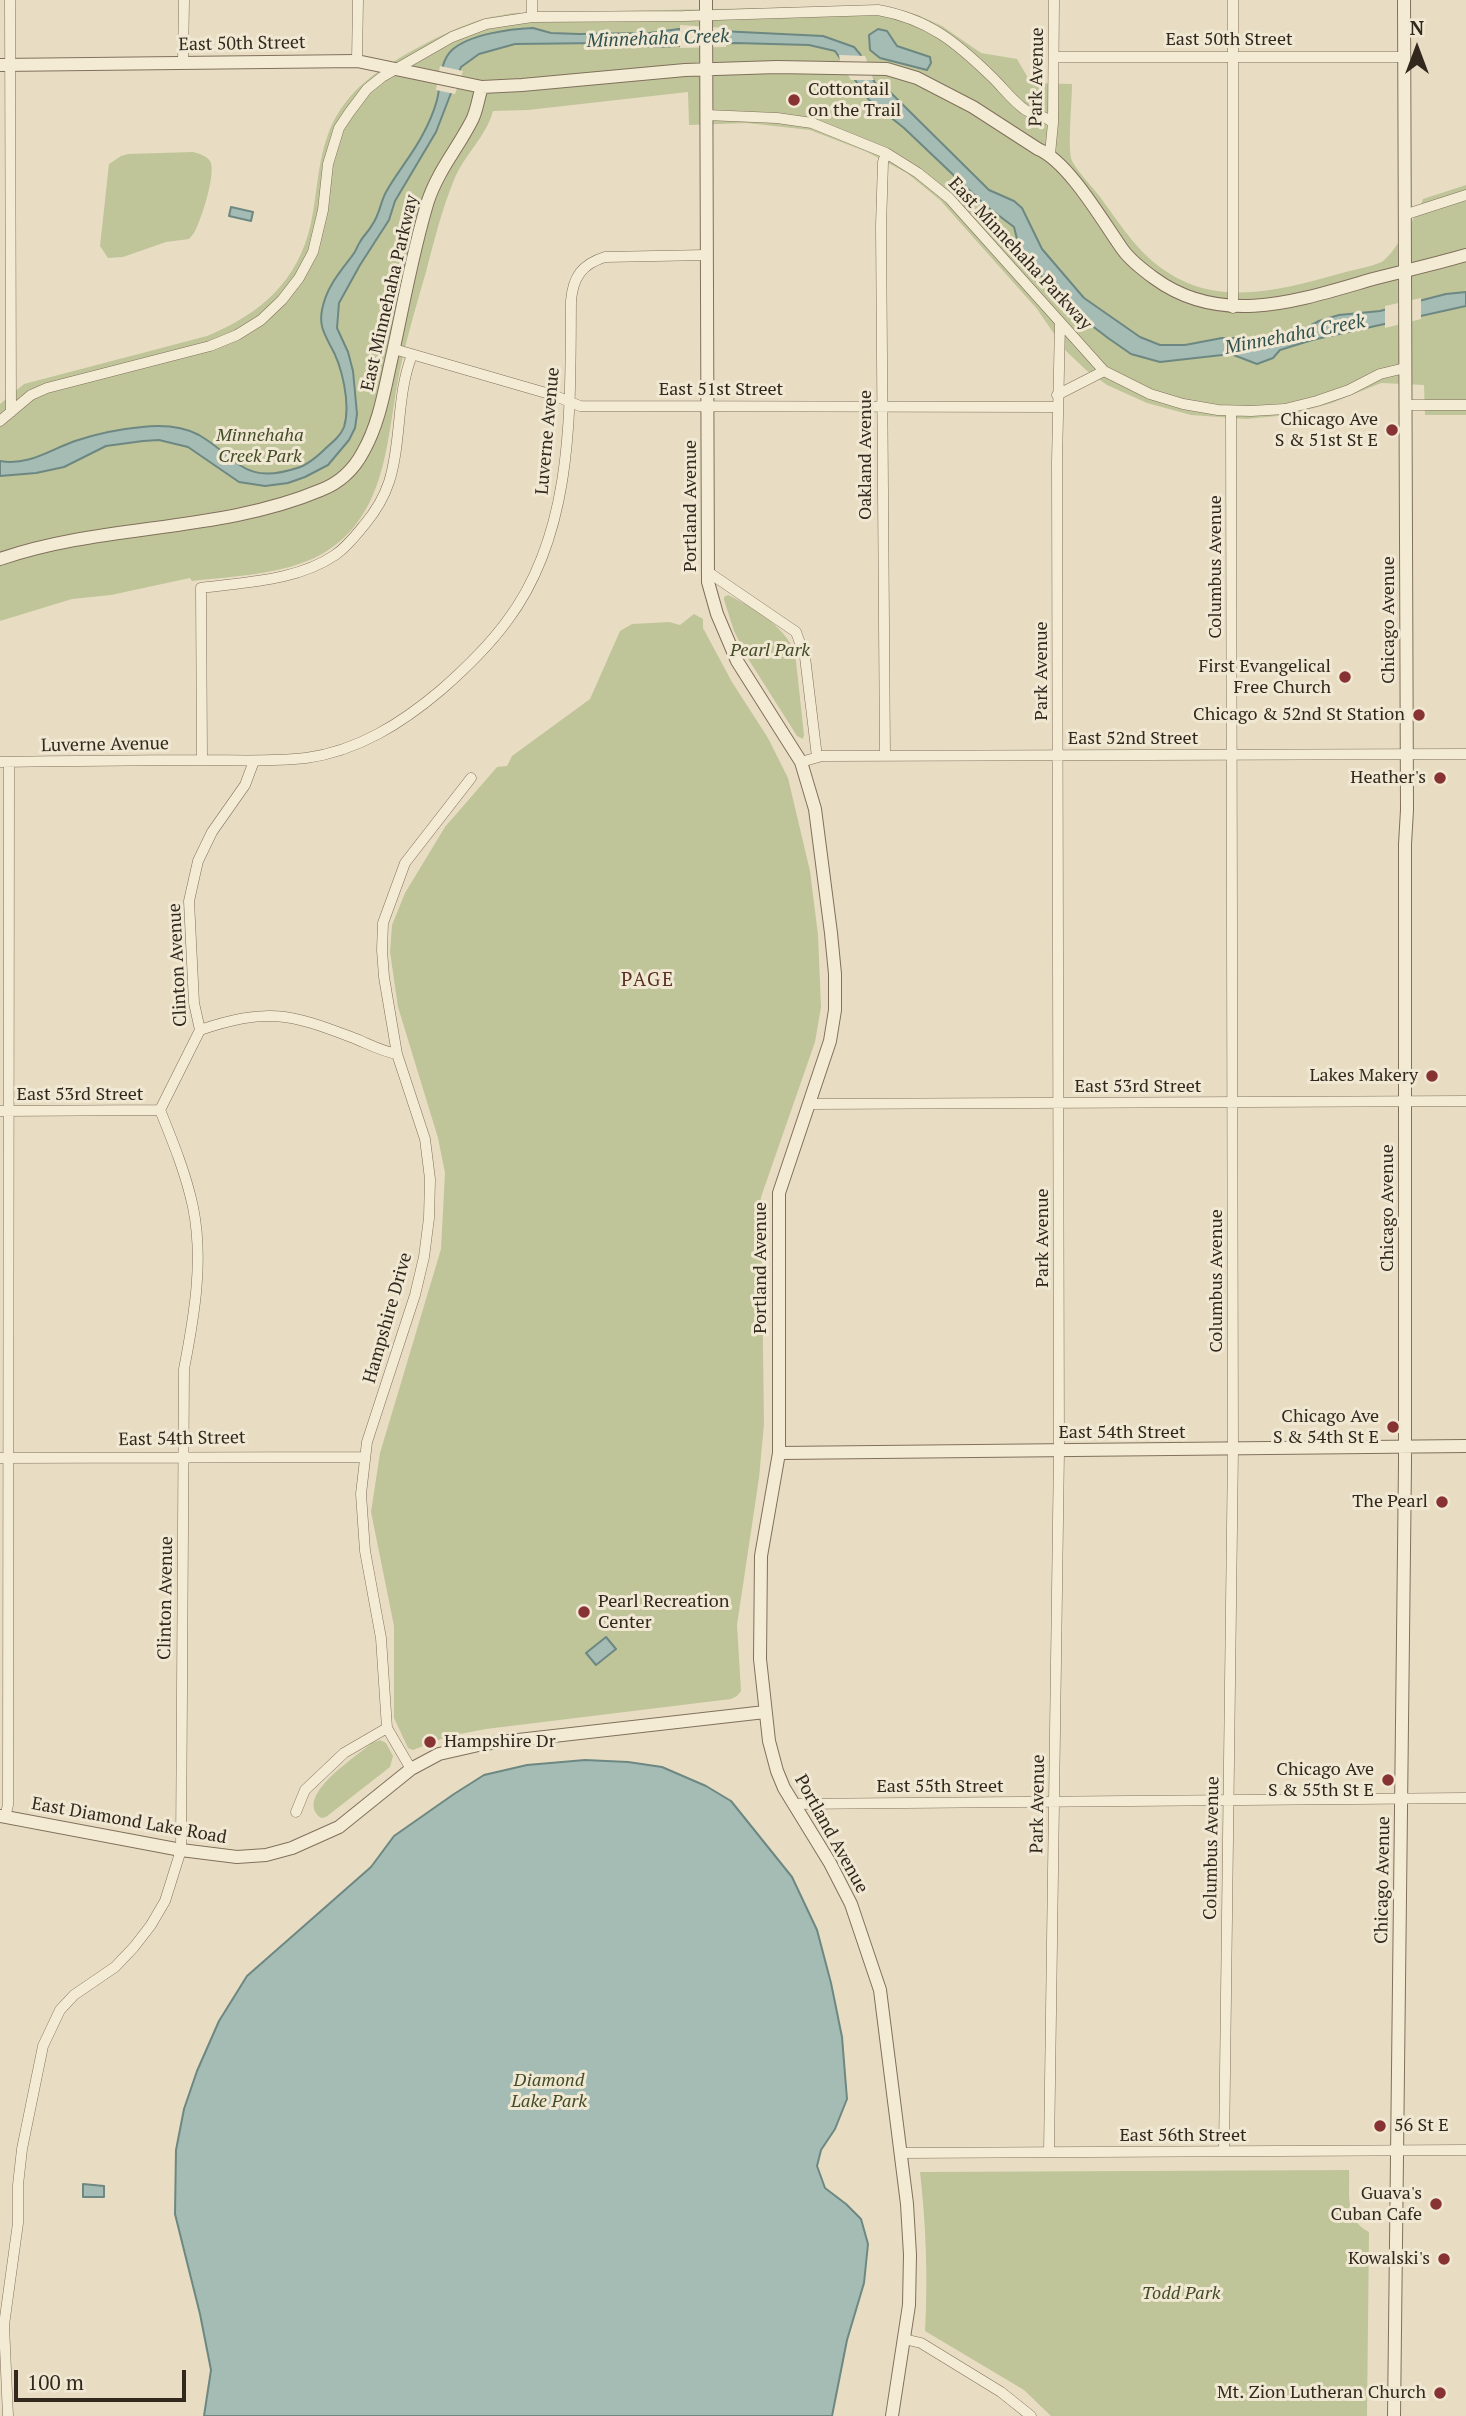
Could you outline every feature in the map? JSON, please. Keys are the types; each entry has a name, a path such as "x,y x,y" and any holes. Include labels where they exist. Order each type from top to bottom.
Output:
{"street":[{"path":"10,0 5,65 11,412"},
{"path":"184,0 184,63"},
{"path":"357,61 358,0"},
{"path":"532,0 532,17"},
{"name":"Portland Avenue","path":"706,0 708,582 717,614 737,661 801,762 815,809 835,974 835,1010 830,1041 779,1193 779,1453 761,1556 759,1633 765,1712 777,1771 851,1904 880,1990 901,2153 910,2255 909,2305 892,2416"},
{"name":"Park Avenue","path":"1050,154 1055,57 1054,0"},
{"path":"1233,0 1233,308"},
{"name":"Chicago Avenue","path":"1394,2416 1405,1447 1405,0"},
{"path":"0,421 31,395 47,387 210,346 237,335 261,320 282,300 299,278 313,252 323,210 328,164 339,128 368,89 437,44 469,30 503,20 532,17 706,17 878,5 924,24 959,45 1024,109 1053,123"},
{"name":"East 50th Street","path":"1055,57 1404,57"},
{"name":"East 50th Street","path":"5,65 357,61 482,87"},
{"path":"482,87 522,86 706,63 887,69 917,78 973,107 1050,154 1082,190 1125,253 1139,267 1180,294 1212,305 1233,308 1305,298 1466,255"},
{"name":"East Minnehaha Parkway","path":"0,559 91,537 218,519 293,500 334,484 356,463 370,438 381,407 417,244 433,186 472,120 482,87"},
{"name":"East Minnehaha Parkway","path":"706,115 777,118 812,123 886,153 918,173 949,198 1104,371"},
{"name":"Oakland Avenue","path":"884,756 881,226 883,162 886,153"},
{"path":"1404,215 1466,195"},
{"name":"Luverne Avenue","path":"5,762 254,761 307,758 362,742 413,714 484,649 508,620 528,588 544,553 562,481 570,403 572,288 583,268 592,261 605,257 706,255"},
{"name":"Park Avenue","path":"1049,2152 1059,1451 1057,395 1060,323"},
{"name":"East 51st Street","path":"394,349 553,395 580,407 1057,407"},
{"path":"202,760 201,588 302,571 335,555 352,540 379,503 389,482 398,414 412,355"},
{"path":"1057,395 1104,371 1150,394 1183,404 1231,411 1285,409 1349,390 1380,373 1405,368"},
{"path":"1406,405 1466,405"},
{"name":"Columbus Avenue","path":"1224,2151 1233,1449 1231,411"},
{"path":"708,572 796,632 805,657 812,734 817,757"},
{"name":"East 52nd Street","path":"801,762 817,757 884,756 1466,754"},
{"name":"Clinton Avenue","path":"8,2416 4,2325 18,2223 22,2149 43,2046 60,2010 74,1995 115,1967 135,1947 151,1925 164,1901 181,1850 184,1369 193,1323 198,1243 194,1209 185,1176 160,1110 200,1030 194,1003 188,901 198,860 212,832 245,785 254,761"},
{"path":"3,1817 8,1805 4,1458 5,762"},
{"name":"Hampshire Drive","path":"411,1769 387,1728 381,1638 362,1521 360,1490 367,1442 415,1296 429,1218 430,1179 425,1139 397,1054 384,977 383,923 405,863 471,778"},
{"path":"200,1030 256,1016 287,1016 340,1033 379,1051 397,1054"},
{"name":"East 53rd Street","path":"810,1104 1466,1101"},
{"name":"East 53rd Street","path":"4,1111 160,1110"},
{"name":"East 54th Street","path":"779,1453 1466,1446"},
{"name":"East 54th Street","path":"4,1458 364,1457"},
{"name":"East Diamond Lake Road","path":"3,1817 181,1850 237,1857 266,1855 292,1848 338,1827 411,1769 439,1754 483,1744 765,1712"},
{"path":"296,1812 305,1790 344,1753 387,1728"},
{"name":"East 55th Street","path":"793,1804 1466,1798"},
{"name":"East 56th Street","path":"901,2153 1466,2150"},
{"path":"904,2339 921,2343 1001,2392 1031,2416"}],"green space":[{"name":"Minnehaha Creek Park","path":"865,6 897,9 918,15 942,26 981,53 1017,59 1031,83 1072,84 1070,150 1076,168 1148,257 1167,272 1209,290 1253,292 1275,289 1379,263 1400,241 1423,199 1466,185 1466,415 1425,415 1424,385 1381,383 1332,403 1288,415 1246,419 1191,415 1147,403 1107,385 1086,370 1066,351 1037,309 940,200 907,173 867,152 810,130 747,123 689,125 688,92 528,110 493,111 485,129 458,171 446,202 404,353 382,470 361,517 345,537 322,554 292,566 242,576 192,581 190,578 111,595 72,599 0,621 0,404 24,384 207,336 260,306 286,279 305,244 323,153 333,123 350,97 376,73 438,37 483,19 514,13"},
{"path":"193,152 208,159 212,170 207,199 194,233 189,239 166,242 123,257 108,258 100,246 109,164 128,154"},
{"name":"Pearl Park","path":"728,595 757,612 790,642 795,652 803,739 797,736 747,657 734,631 724,600"},
{"name":"Pearl Park","path":"694,614 703,619 703,628 732,682 768,738 788,778 810,871 818,935 821,1007 815,1042 761,1197 764,1424 759,1478 737,1625 741,1691 731,1699 486,1729 449,1736 413,1750 408,1748 394,1718 394,1626 371,1512 380,1453 441,1249 445,1173 438,1138 398,1007 390,952 392,925 405,893 445,827 497,767 507,766 512,756 590,699 620,631 632,624 669,622 680,625"},
{"path":"380,1740 386,1743 393,1756 390,1767 326,1817 321,1818 314,1809 320,1788 372,1743"},
{"name":"Todd Park","path":"1349,2170 1352,2213 1361,2227 1369,2232 1367,2416 1051,2416 1024,2390 925,2331 926,2251 920,2172"}],"water":[{"name":"Minnehaha Creek","path":"533,28 551,33 579,34 649,33 679,29 823,36 854,47 875,83 890,92 989,190 1014,201 1022,208 1042,249 1084,298 1140,337 1160,345 1185,345 1222,338 1256,338 1304,329 1339,315 1380,311 1446,294 1466,292 1466,306 1312,340 1280,350 1273,358 1257,364 1231,354 1160,362 1131,354 1070,309 1030,263 1018,243 1014,227 986,206 904,128 869,100 835,51 809,45 736,43 656,47 600,43 515,44 479,54 461,67 436,132 395,201 389,220 339,303 337,328 353,371 357,414 355,428 349,440 328,465 288,483 265,486 239,482 188,447 159,440 106,446 64,467 0,476 0,461 30,459 91,436 149,426 192,432 212,443 242,467 264,474 297,468 317,456 339,435 346,418 342,374 322,325 322,310 330,288 375,221 386,192 425,130 436,104 448,55 460,45 479,36"},
{"path":"878,29 887,31 897,46 930,57 931,63 927,70 880,58 870,50 869,35"},
{"path":"231,207 253,212 251,221 229,216"},
{"path":"606,1637 616,1649 596,1665 586,1653"},
{"name":"Diamond Lake Park","path":"585,1760 662,1767 706,1786 731,1801 792,1877 817,1930 842,2037 847,2099 835,2129 821,2150 817,2166 825,2188 861,2219 868,2244 864,2283 847,2340 832,2416 204,2416 211,2370 175,2214 176,2150 184,2109 219,2021 247,1976 371,1867 394,1836 484,1775 527,1765"},
{"path":"83,2184 104,2186 104,2197 83,2197"}],"pier":[{"path":"680,25 727,28 726,47 680,48"},
{"path":"839,55 865,56 874,80 851,80"},
{"path":"440,66 463,71 455,94 436,90"},
{"path":"1421,298 1421,319 1385,328 1385,306"}],"place":[{"name":"Cottontail on the Trail","path":"794,100"},
{"name":"Chicago Ave S & 51st St E","path":"1392,430"},
{"name":"First Evangelical Free Church","path":"1345,677"},
{"name":"Chicago & 52nd St Station","path":"1419,715"},
{"name":"Heather's","path":"1440,778"},
{"name":"Lakes Makery","path":"1432,1076"},
{"name":"Chicago Ave S & 54th St E","path":"1393,1427"},
{"name":"The Pearl","path":"1442,1502"},
{"name":"Pearl Recreation Center","path":"584,1612"},
{"name":"Hampshire Dr","path":"430,1742"},
{"name":"Chicago Ave S & 55th St E","path":"1388,1780"},
{"name":"56 St E","path":"1380,2126"},
{"name":"Guava's Cuban Cafe","path":"1436,2204"},
{"name":"Kowalski's","path":"1444,2259"},
{"name":"Mt. Zion Lutheran Church","path":"1440,2393"}],"district":[{"name":"PAGE","path":"648,981"}]}
